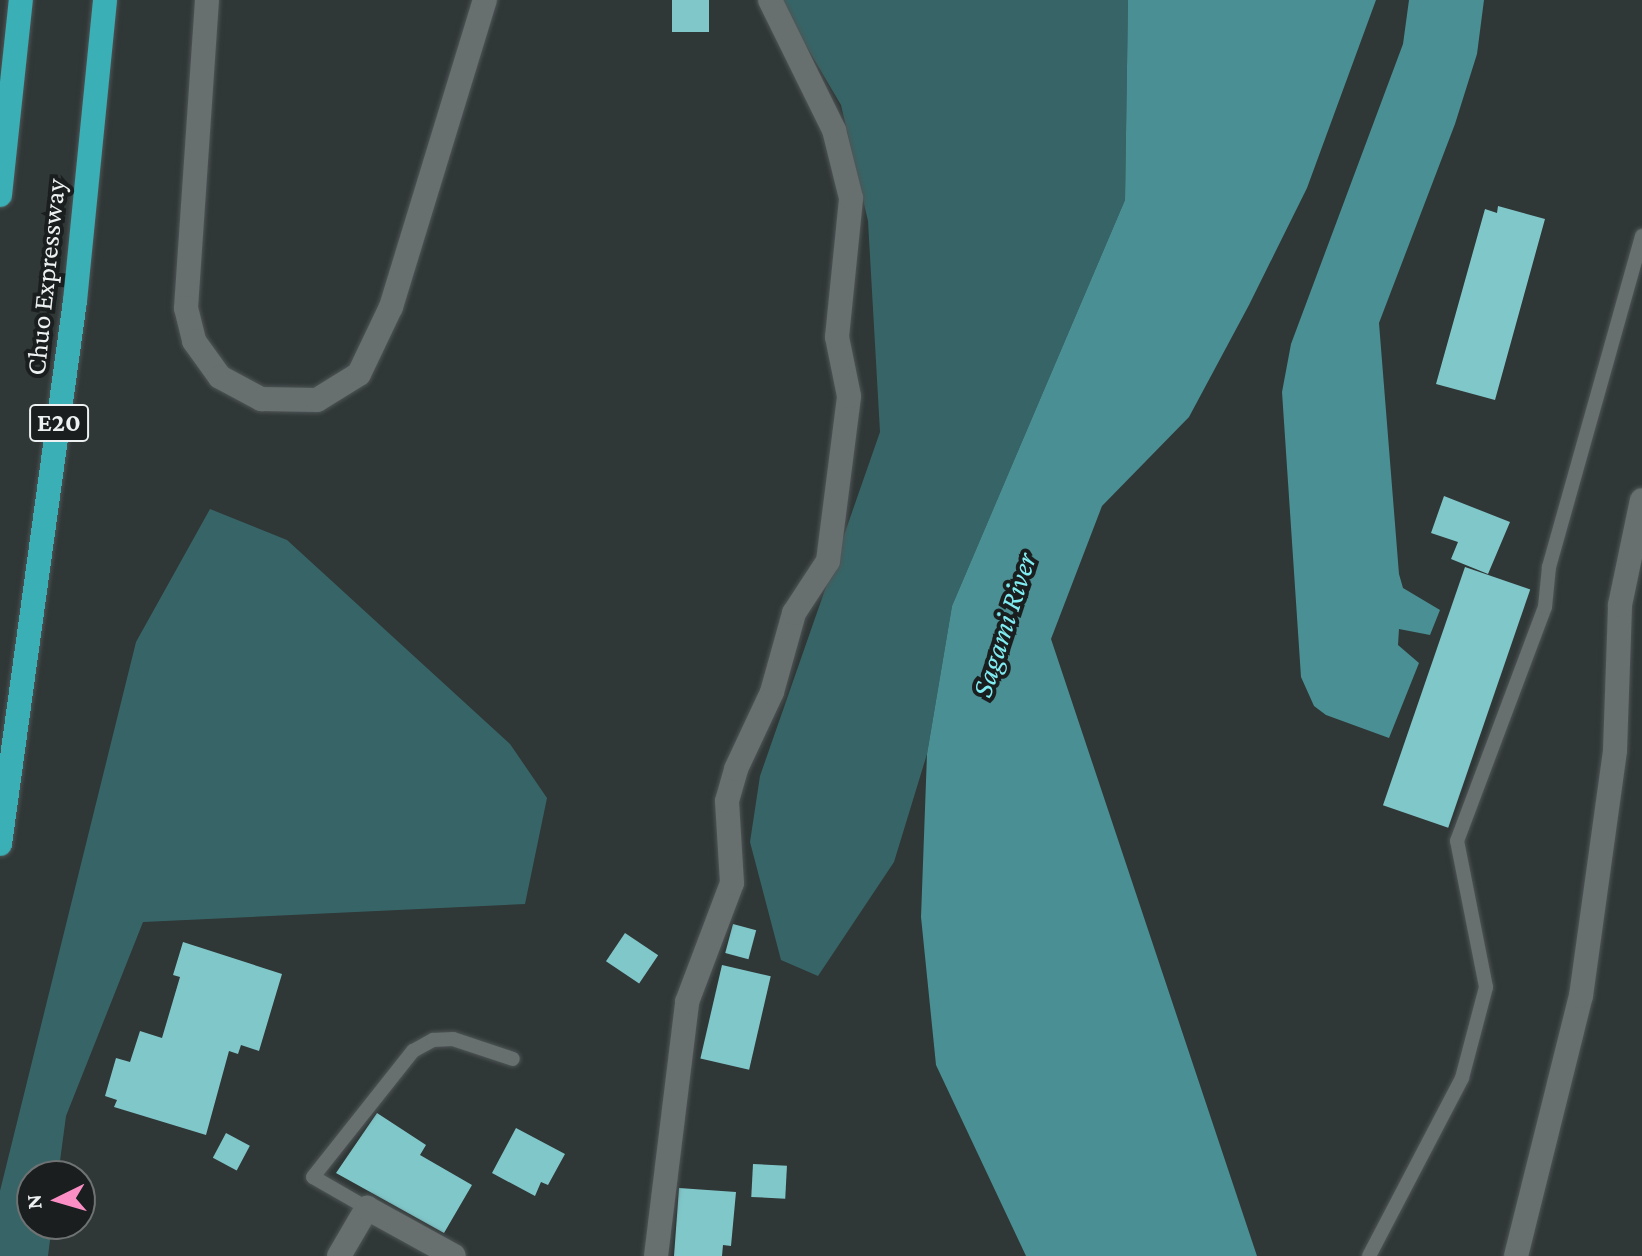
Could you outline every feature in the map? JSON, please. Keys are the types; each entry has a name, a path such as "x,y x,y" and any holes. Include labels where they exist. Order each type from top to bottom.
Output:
{"highway":[{"name":"Chuo Expressway","path":"0,195 21,0"},
{"name":"Chuo Expressway","path":"0,844 75,301 105,0"}],"street":[{"path":"207,0 187,294 194,341 220,377 261,399 317,400 359,374 391,307 485,0"},
{"path":"656,1256 687,1002 732,883 727,801 736,769 772,692 794,613 828,561 849,396 837,337 851,198 834,130 770,0"},
{"path":"1516,1256 1581,996 1615,750 1620,605 1642,500"},
{"path":"339,1256 367,1208 454,1256"}],"lane":[{"path":"1369,1256 1462,1078 1486,987 1457,841 1545,607 1549,567 1642,236"},
{"path":"367,1208 313,1177 413,1051 433,1040 453,1039 513,1059"}],"shaded area":[{"path":"779,0 1128,0 1125,200 952,606 927,754 894,862 818,976 781,960 750,842 760,776 880,432 868,221 841,105"},
{"path":"210,509 287,540 510,744 547,798 525,904 143,922 66,1116 60,1160 16,1160 16,1240 50,1240 48,1256 0,1256 0,1191 136,642"}],"water":[{"name":"Sagami River","path":"1128,0 1376,0 1307,188 1249,305 1189,417 1102,506 1051,639 1257,1256 1026,1256 936,1065 921,917 927,754 952,606 1125,200"},
{"path":"1409,0 1484,0 1477,54 1455,124 1379,323 1399,574 1403,588 1440,610 1430,635 1399,629 1398,645 1419,663 1389,738 1326,715 1314,706 1301,677 1282,392 1291,344 1403,44"}],"building":[{"path":"672,0 709,0 709,32 672,32"},
{"path":"1498,206 1545,219 1495,400 1436,384 1485,209 1497,213"},
{"path":"1444,496 1510,522 1488,574 1451,559 1458,542 1431,533"},
{"path":"1465,567 1530,589 1448,828 1383,805"},
{"path":"733,924 756,930 748,959 725,953"},
{"path":"625,933 658,955 639,984 606,961"},
{"path":"183,942 282,974 259,1051 241,1045 238,1054 229,1051 206,1135 114,1107 117,1100 105,1096 116,1058 130,1062 140,1031 162,1038 180,977 173,975"},
{"path":"722,965 771,976 749,1070 700,1059"},
{"path":"377,1113 426,1145 420,1155 472,1185 444,1233 336,1173"},
{"path":"516,1128 565,1154 548,1185 541,1182 535,1196 492,1173"},
{"path":"226,1133 250,1146 237,1170 213,1158"},
{"path":"753,1164 787,1166 785,1199 751,1197"},
{"path":"679,1188 736,1192 731,1246 723,1245 722,1256 674,1256"}]}
